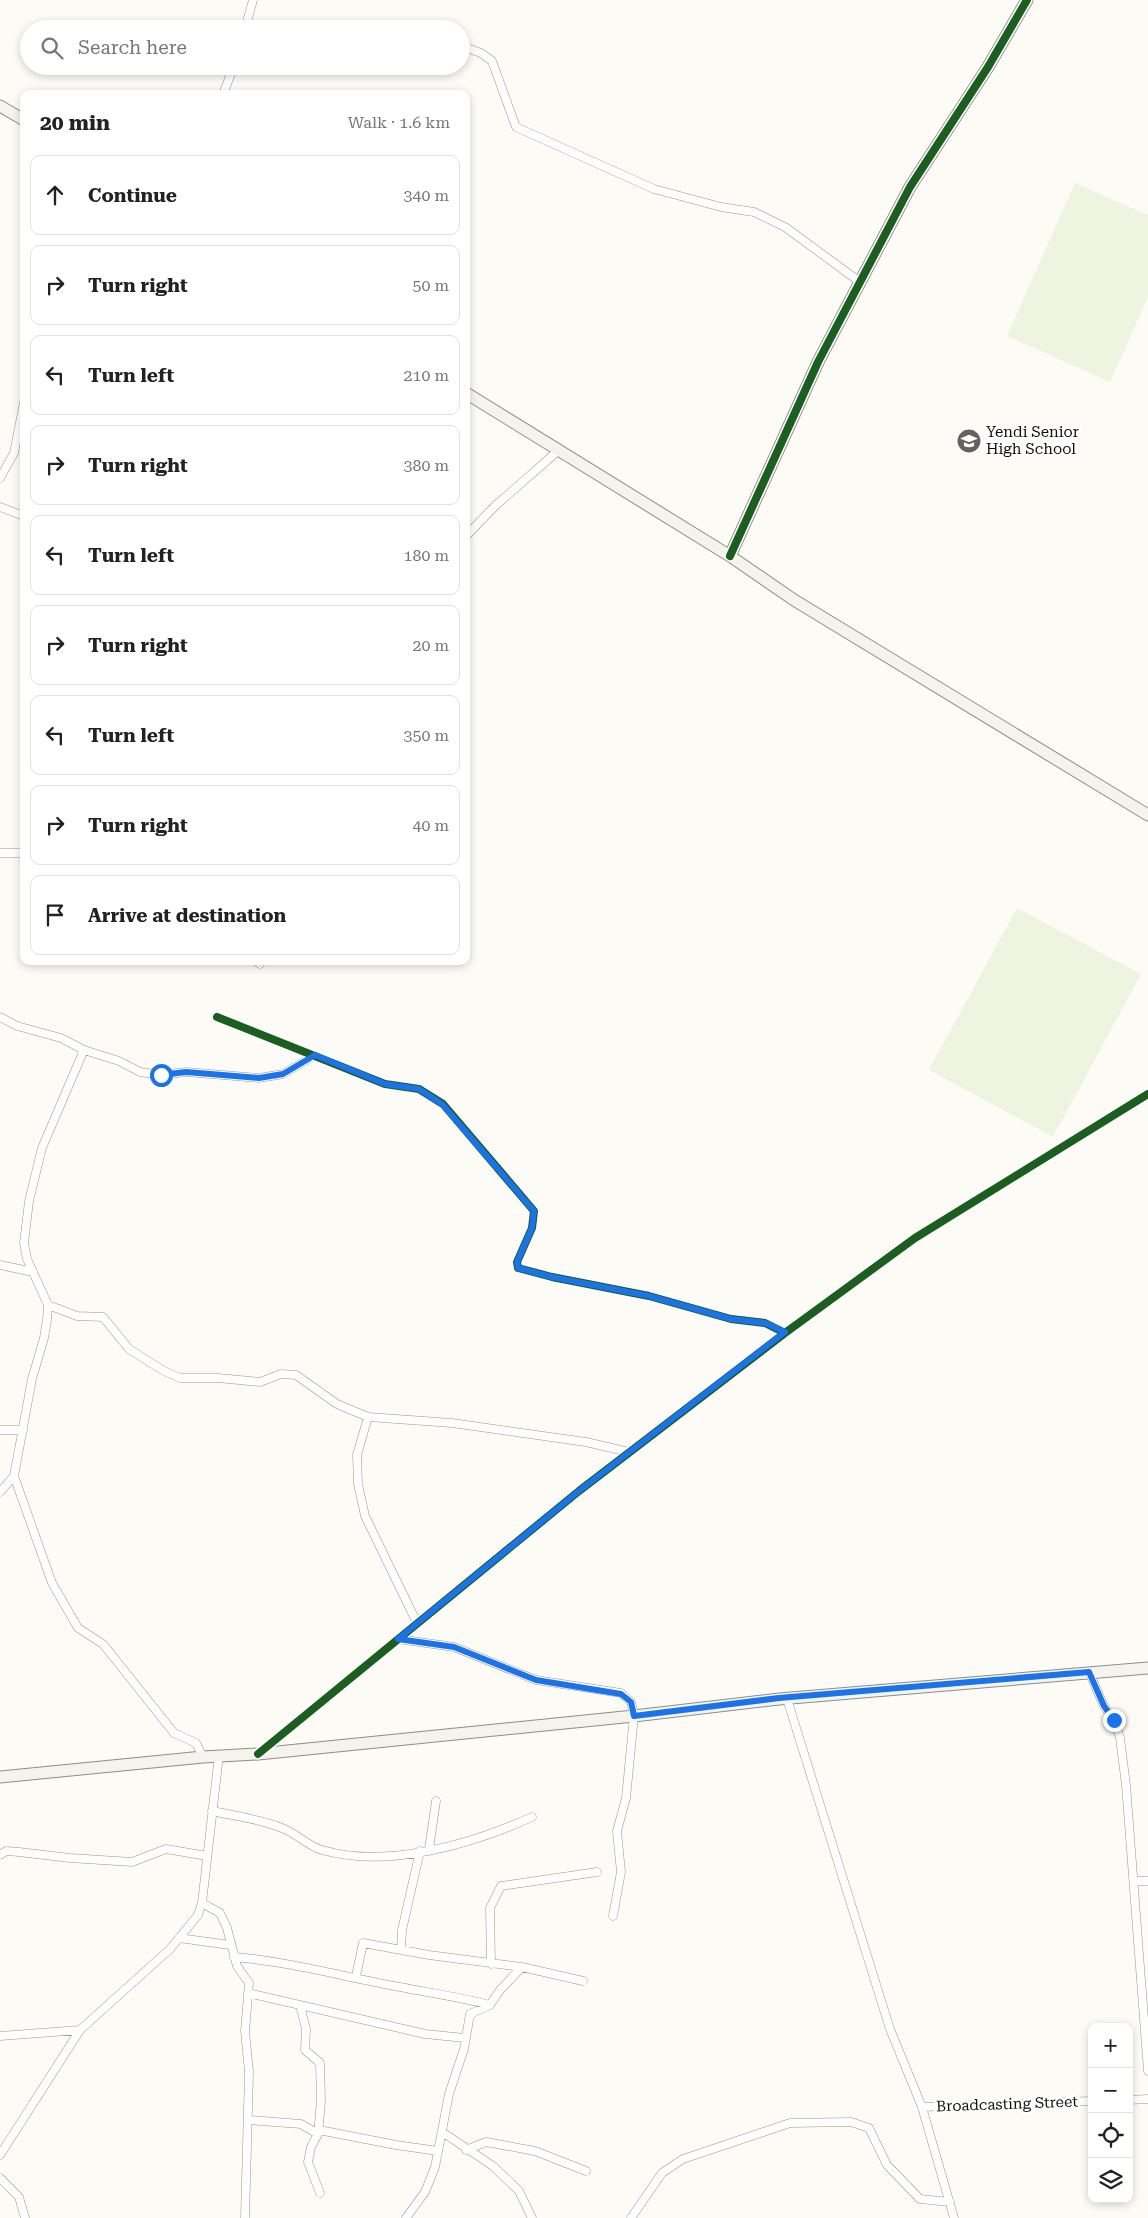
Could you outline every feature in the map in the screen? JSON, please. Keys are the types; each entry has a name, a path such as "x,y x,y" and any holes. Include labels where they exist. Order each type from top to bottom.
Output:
{"main road":[{"path":"730,556 818,362 910,187 988,67 1028,0"},
{"path":"0,106 20,118"},
{"path":"470,395 730,556 794,600 1148,815"},
{"path":"0,1777 219,1755 258,1754 634,1716 787,1698 1148,1668"}],"street":[{"path":"247,20 253,0"},
{"path":"470,49 481,53 492,61 516,127 654,189 722,207 754,212 785,227 860,282"},
{"path":"225,90 230,75"},
{"path":"0,478 14,452 20,422"},
{"path":"470,532 495,506 559,450"},
{"path":"0,507 20,514"},
{"path":"0,853 20,853"},
{"path":"0,1017 17,1026 61,1038 84,1050 119,1061 140,1072 161,1075 186,1072 259,1078 283,1074 315,1055"},
{"path":"217,1017 264,1038 315,1055 385,1084 419,1089 442,1104 534,1211 532,1228 517,1262 518,1268 552,1277 649,1296 731,1319 765,1323 785,1332"},
{"path":"0,1492 14,1476 32,1379 44,1338 48,1306 32,1272 24,1243 36,1168 84,1050"},
{"path":"258,1754 629,1452 785,1332 915,1238 1148,1094"},
{"path":"0,1265 32,1272"},
{"path":"48,1306 77,1316 103,1317 129,1349 164,1371 180,1378 218,1378 260,1382 282,1374 296,1375 337,1404 368,1417 452,1423 586,1442 629,1452"},
{"path":"368,1417 357,1455 358,1484 365,1516 417,1623"},
{"path":"0,1430 23,1430"},
{"path":"14,1476 52,1583 78,1628 103,1644 174,1732 196,1743 203,1757"},
{"path":"398,1639 454,1647 536,1680 621,1694 631,1702 634,1716 626,1798 617,1831 621,1872 613,1916"},
{"path":"1089,1672 1104,1706 1114,1720 1120,1738 1134,1881 1148,2070"},
{"path":"787,1698 890,2029 922,2106 954,2218"},
{"path":"0,2154 80,2030 179,1938 198,1915 202,1903 219,1755"},
{"path":"429,1850 436,1801"},
{"path":"212,1811 282,1828 320,1850 360,1857 429,1850 461,1844 532,1817"},
{"path":"0,1855 6,1851 132,1862 166,1850 207,1856"},
{"path":"401,1950 402,1930 420,1851"},
{"path":"491,1964 490,1908 501,1886 598,1872"},
{"path":"1134,1881 1148,1881"},
{"path":"202,1903 220,1913 227,1928 234,1958 249,1983 245,2031 249,2072 245,2218"},
{"path":"179,1938 230,1945"},
{"path":"356,1976 363,1943 491,1964 522,1967 583,1981"},
{"path":"234,1958 271,1961 356,1976 399,1987 451,1995 490,2005"},
{"path":"406,2218 425,2192 435,2167 449,2094 464,2049 470,2014 490,2005 500,1990 522,1967"},
{"path":"248,1993 424,2034 465,2038"},
{"path":"300,2006 306,2029 304,2050 320,2063 321,2101 318,2132 311,2148 308,2162 320,2193"},
{"path":"0,2036 80,2030"},
{"path":"1133,2100 1148,2099"},
{"name":"Broadcasting Street","path":"922,2106 1088,2101"},
{"path":"249,2120 301,2124 318,2132 396,2146 438,2151"},
{"path":"631,2218 662,2173 683,2159 790,2123 851,2122 869,2128 887,2164 920,2198 950,2202"},
{"path":"442,2132 466,2150 493,2166 518,2191 532,2218"},
{"path":"466,2150 486,2142 535,2151 586,2170"},
{"path":"0,2178 19,2197 24,2218"}],"green space":[{"path":"1075,183 1148,215 1148,297 1110,382 1007,336"},
{"path":"1017,908 1141,974 1053,1137 929,1070"}],"cycle path":[{"path":"730,556 818,362 910,187 988,67 1027,0"},
{"path":"217,1017 385,1084 419,1089 443,1104 534,1211 532,1228 517,1262 518,1268 552,1277 649,1296 731,1319 765,1323 785,1333"},
{"path":"258,1754 579,1491 785,1333 915,1238 1148,1094"}],"place":[{"name":"Yendi Senior High School","path":"969,441"}],"route":[{"path":"161,1075 186,1072 259,1078 283,1074 315,1055 385,1084 419,1089 442,1104 534,1211 532,1228 517,1262 518,1268 552,1277 649,1296 731,1319 765,1323 785,1332 579,1491 398,1639 454,1647 516,1670 536,1680 621,1694 631,1702 634,1716 779,1698 1089,1672 1104,1706 1114,1720"}]}
